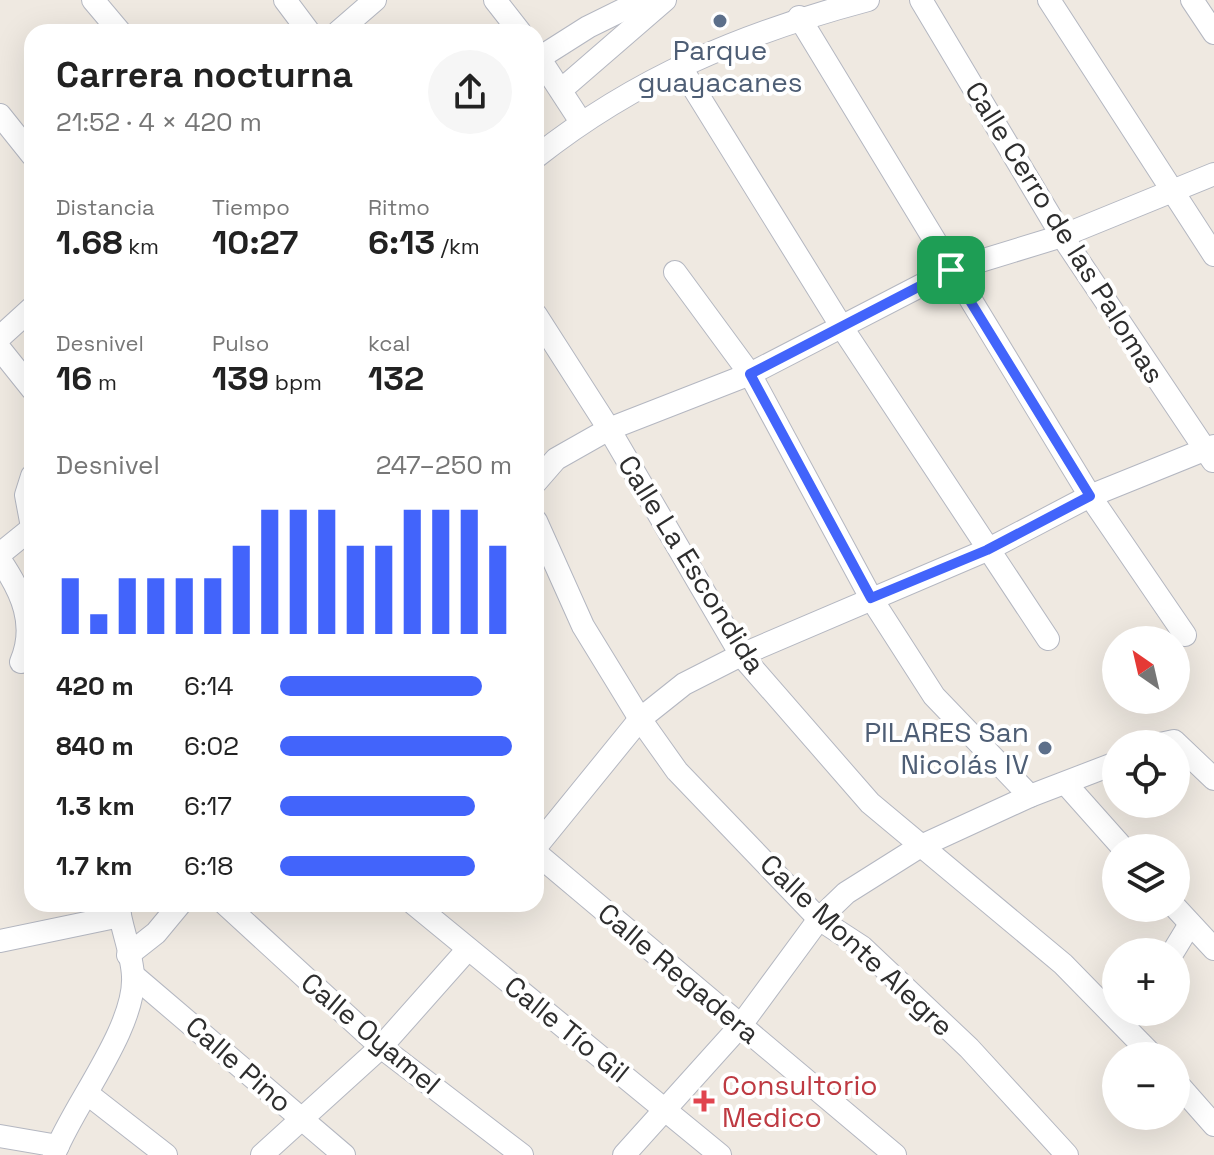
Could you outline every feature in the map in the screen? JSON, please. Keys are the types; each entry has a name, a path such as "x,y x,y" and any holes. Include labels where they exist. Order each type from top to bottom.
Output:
{"street":[{"path":"93,0 113,24"},
{"path":"285,0 303,24"},
{"path":"347,24 375,0"},
{"path":"495,0 514,24"},
{"path":"544,52 630,3 643,0"},
{"path":"561,90 665,0"},
{"path":"544,151 581,122 680,66 833,4 868,0"},
{"name":"Calle Cerro de las Palomas","path":"921,0 1062,236 1211,453"},
{"path":"1049,0 1214,255"},
{"path":"1192,0 1214,33"},
{"path":"799,17 1090,496 1179,626"},
{"path":"544,66 581,122"},
{"path":"680,66 843,329 1048,639"},
{"path":"0,115 24,145"},
{"path":"544,473 556,459 609,429 750,374 843,329 951,270 1062,236 1214,174"},
{"path":"675,272 750,374 871,598 934,696 1030,796"},
{"path":"0,337 24,315"},
{"name":"Calle La Escondida","path":"544,327 609,429 741,655 870,803 919,847 1102,996"},
{"path":"0,349 24,379"},
{"path":"544,837 640,719 684,684 741,655 987,550 1090,496 1211,453"},
{"path":"24,534 0,557 24,605"},
{"name":"Calle Monte Alegre","path":"544,539 583,626 640,719 677,771 819,919 862,947 969,1048 1067,1155"},
{"path":"21,662 24,655"},
{"path":"1190,756 1214,779"},
{"path":"624,1155 741,1025 819,919 846,893 919,847 1030,796 1102,769"},
{"path":"1066,784 1111,834"},
{"name":"Calle Regadera","path":"544,860 895,1155"},
{"path":"0,941 111,912"},
{"path":"0,1136 56,1150 89,1095 129,1004 130,965 119,912"},
{"path":"130,965 173,912"},
{"name":"Calle Oyamel","path":"234,912 381,1047 522,1155"},
{"name":"Calle Tío Gil","path":"424,912 720,1155"},
{"path":"1189,922 1214,949"},
{"path":"262,1155 381,1047 468,949"},
{"name":"Calle Pino","path":"130,965 344,1155"},
{"path":"89,1095 166,1155"},
{"path":"1190,1098 1214,1125"}],"place":[{"name":"Parque guayacanes","path":"720,21"},
{"name":"PILARES San Nicolás IV","path":"1045,748"},
{"name":"Consultorio Medico","path":"704,1101"}],"route":[{"path":"951,270 1090,496 987,550 871,598 750,374 843,329 951,270"}]}
